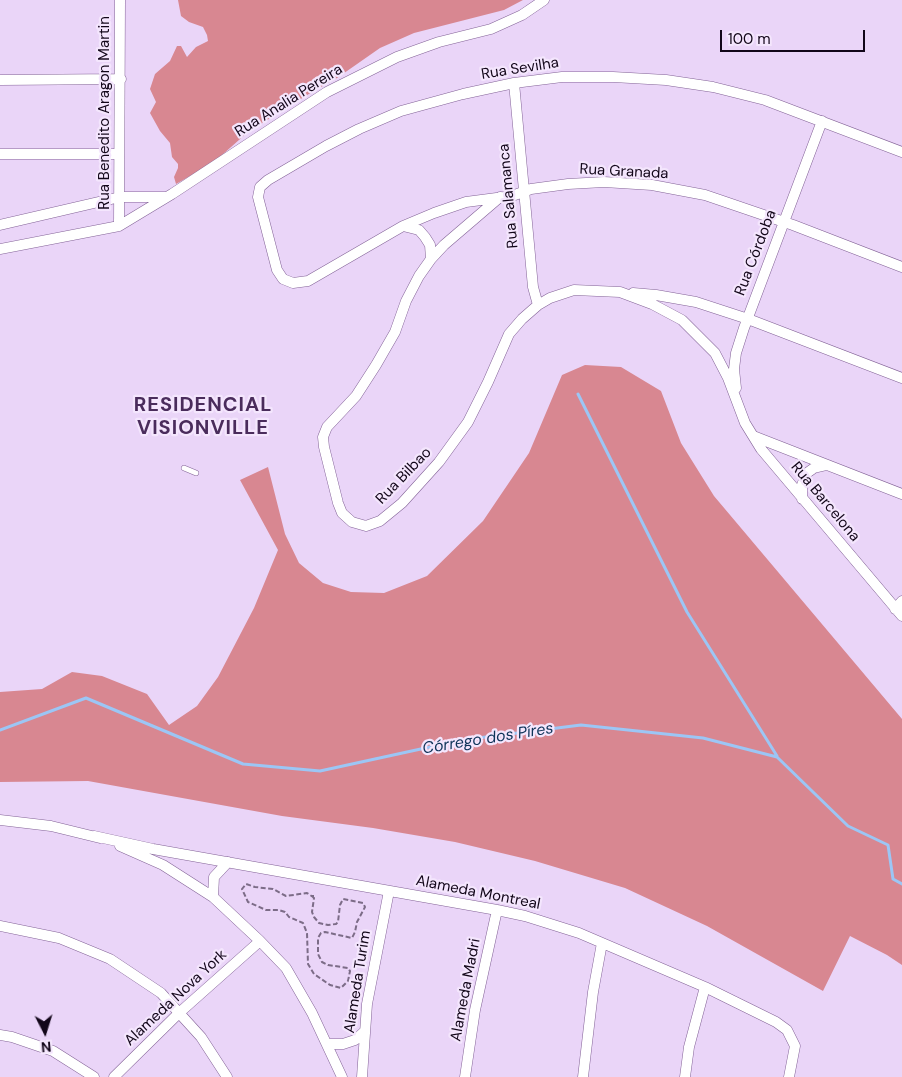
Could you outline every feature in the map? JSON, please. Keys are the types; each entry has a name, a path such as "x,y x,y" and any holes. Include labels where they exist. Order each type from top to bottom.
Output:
{"street":[{"name":"Rua Benedito Aragon Martin","path":"120,0 120,226"},
{"name":"Rua Analia Pereira","path":"120,226 327,92 397,57 439,42 491,29 522,15 544,0"},
{"name":"Rua Sevilha","path":"293,283 283,279 277,270 260,209 258,197 260,187 268,180 334,141 402,111 463,94 514,83 562,77 613,77 666,80 713,87 765,100 902,152"},
{"path":"0,80 121,79"},
{"name":"Rua Salamanca","path":"514,83 534,293 538,305"},
{"name":"Rua Córdoba","path":"737,399 734,369 736,353 822,121"},
{"path":"0,154 119,154"},
{"name":"Rua Granada","path":"293,283 308,281 403,226 466,202 500,198 531,189 604,182 652,185 705,195 784,222 902,267"},
{"path":"0,225 120,197 167,197"},
{"name":"Rua Bilbao","path":"500,198 444,245 431,259 419,276 406,301 394,332 376,365 356,396 327,427 324,447 338,503 342,513 352,522 366,526 380,521 402,503 439,462 468,422 509,334 538,305 550,298 574,290 620,292 652,304 682,320 715,353 737,399"},
{"path":"0,249 120,226"},
{"path":"403,226 418,230 425,237 430,245 431,259"},
{"path":"620,292 656,295 696,302 748,319 902,378"},
{"path":"682,320 681,312 684,306 696,302"},
{"path":"715,353 728,355 736,353"},
{"name":"Rua Barcelona","path":"737,399 745,423 761,449 802,499 900,610"},
{"path":"753,436 902,494"},
{"path":"802,499 802,485 807,473 814,468 828,465"},
{"path":"0,820 51,826 94,836 163,865 213,897 286,968 312,1013 342,1077"},
{"name":"Alameda Montreal","path":"94,836 153,849 498,910 570,930 705,986 788,1030 795,1046 789,1077"},
{"path":"213,897 214,877 228,862"},
{"name":"Alameda Turim","path":"362,1077 367,1004 389,892"},
{"name":"Alameda Madri","path":"465,1077 475,1010 498,910"},
{"path":"0,926 60,938 110,959 161,993 201,1037 227,1077"},
{"name":"Alameda Nova York","path":"114,1077 180,1013 260,941"},
{"path":"583,1077 593,992 602,943"},
{"path":"685,1077 689,1047 705,986"},
{"path":"327,1044 342,1044 355,1040 365,1031"},
{"path":"0,1035 12,1037 53,1051 94,1077"}],"lane":[{"path":"184,468 196,473"}],"path":[{"path":"246,884 255,888 273,889 286,896 307,893 313,896 312,912 314,917 319,923 328,925 338,922 340,905 343,898 363,903 365,907 357,922 352,938 324,932 318,938 318,954 322,962 328,965 348,968 350,971 348,981 341,988 330,985 314,974 308,964 307,932 303,923 289,917 285,912 266,910 248,902 242,889 246,884"}],"shaded area":[{"path":"178,0 523,0 504,10 414,33 380,48 337,78 248,132 213,163 176,184 174,177 178,164 172,157 170,143 160,131 150,113 156,102 150,89 155,74 170,61 177,46 181,46 187,57 196,47 208,41 203,27 189,22 181,16"},
{"path":"585,365 621,367 661,391 681,443 714,496 902,719 902,965 850,936 823,991 707,926 625,888 535,861 455,842 373,828 282,816 88,781 0,782 0,692 42,689 72,672 102,676 147,694 169,725 197,706 218,677 254,608 278,550 240,480 268,467 285,534 299,563 323,583 351,592 384,593 427,576 483,521 529,453 562,375"}],"waterway":[{"path":"578,394 687,612 777,756"},
{"name":"Córrego dos Píres","path":"0,730 86,698 243,764 320,771 462,740 581,725 703,738 777,757 848,826 888,845 893,879 902,884"}],"district":[{"name":"RESIDENCIAL VISIONVILLE","path":"203,418"}]}
